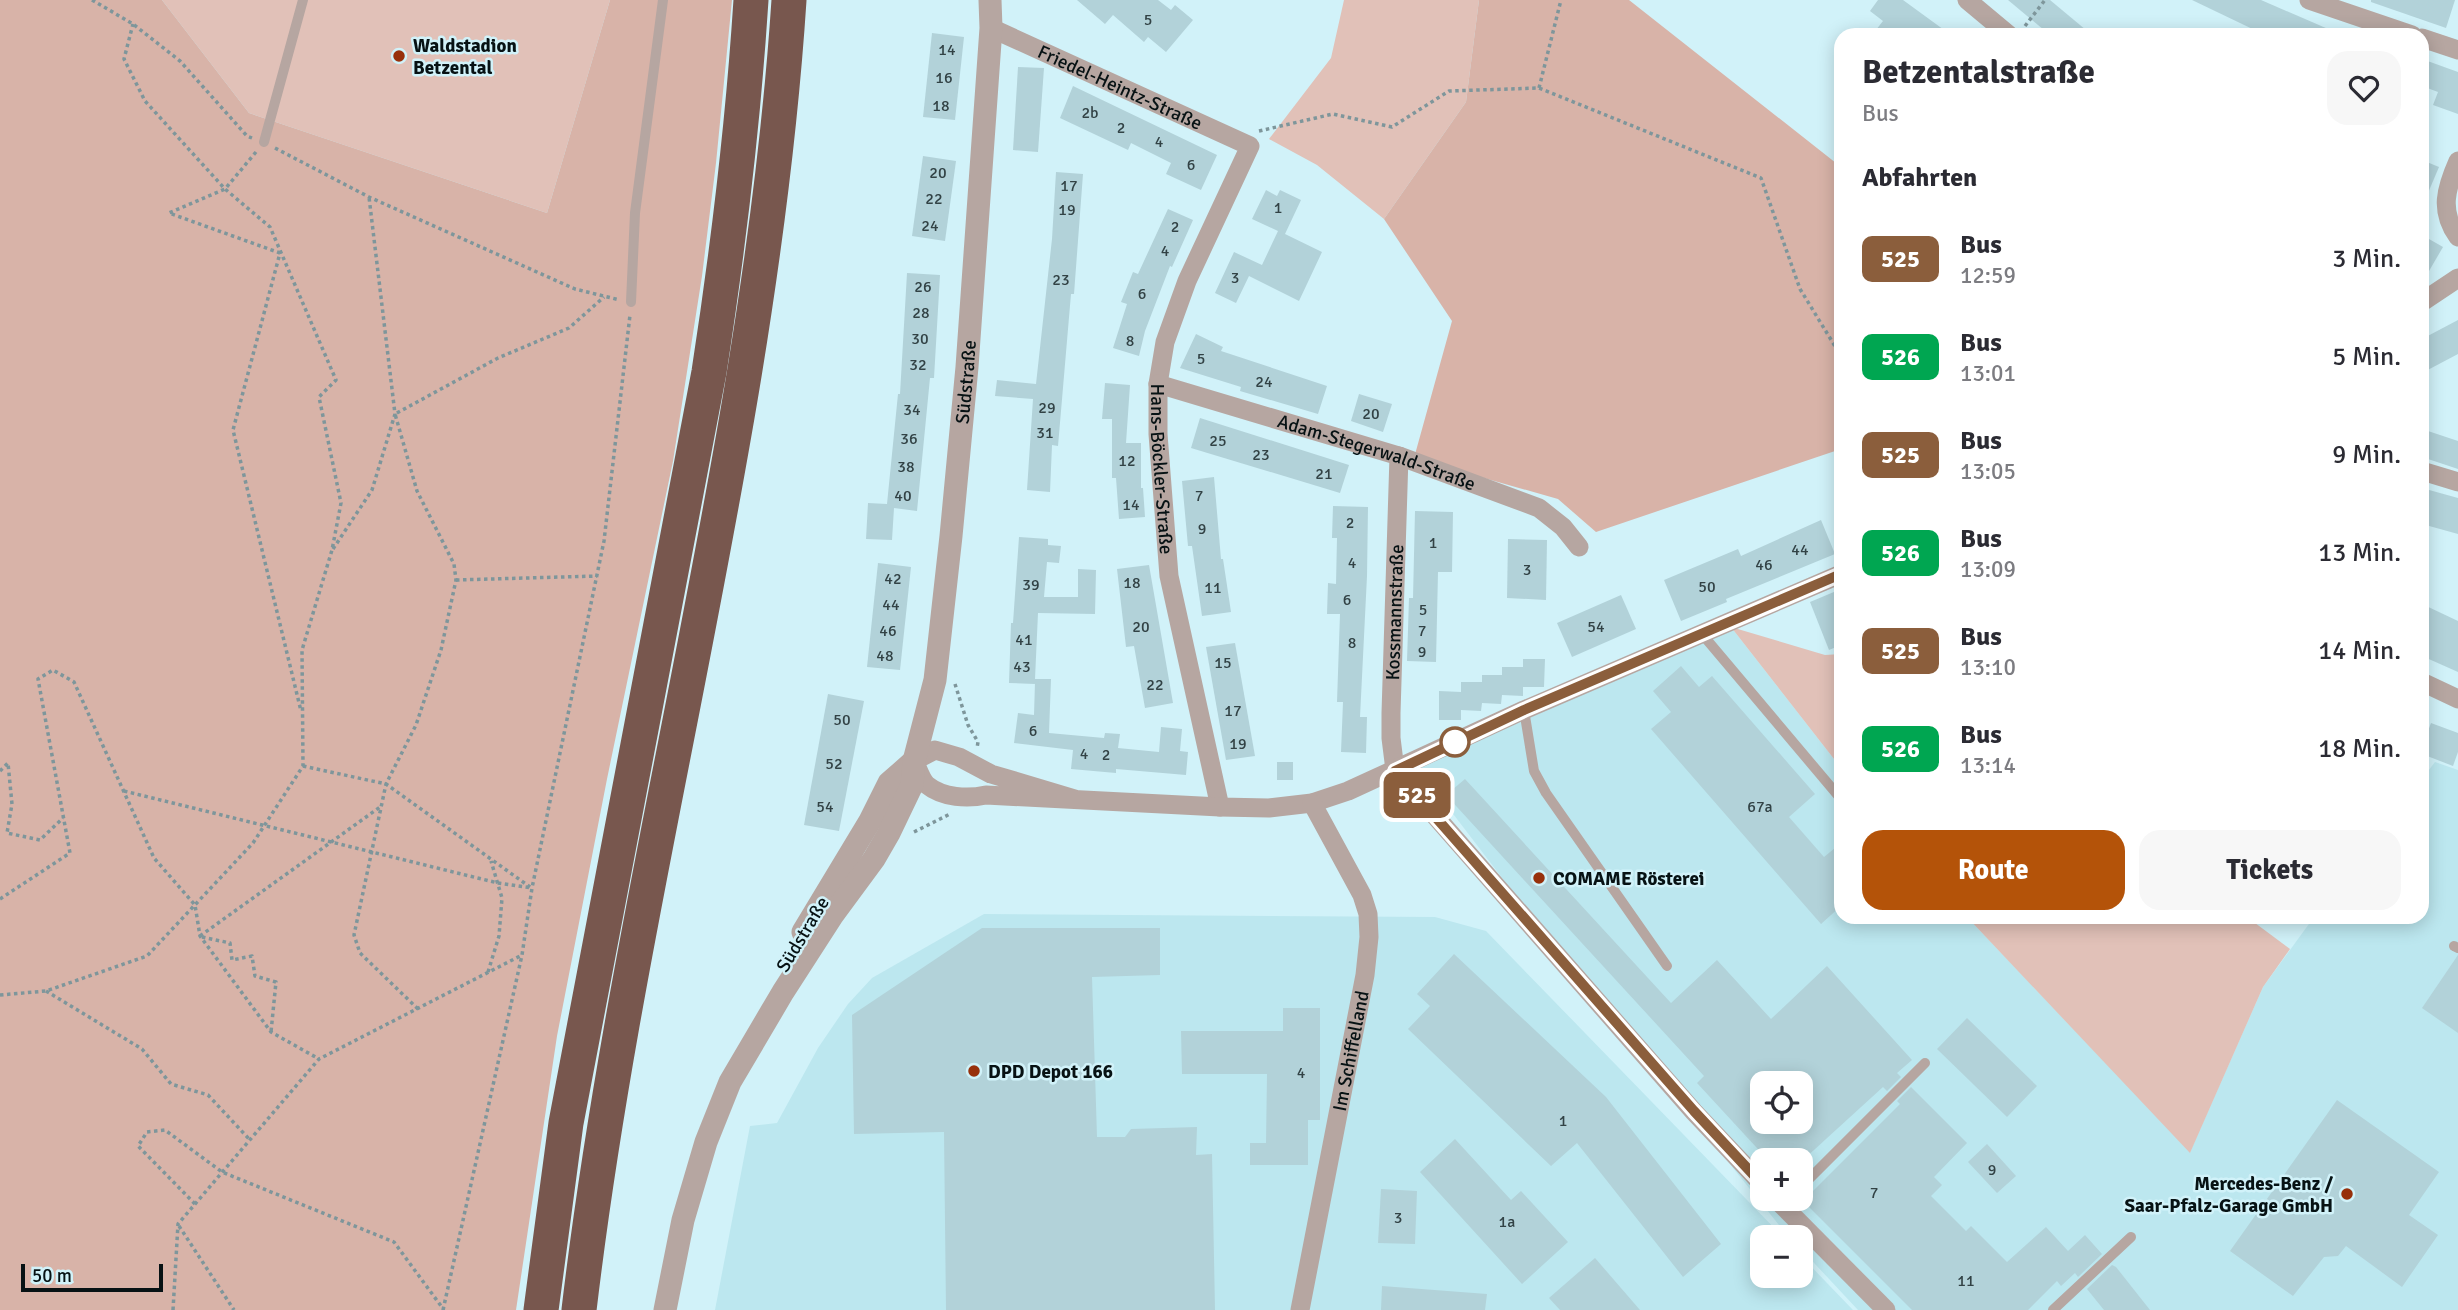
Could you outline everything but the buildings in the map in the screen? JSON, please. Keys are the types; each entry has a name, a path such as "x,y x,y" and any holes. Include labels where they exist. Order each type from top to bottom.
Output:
{"highway":[{"path":"541,1310 566,1123 709,372 730,221 751,0"},
{"path":"579,1310 587,1240 623,1027 733,442 755,308 774,164 789,0"}],"street":[{"name":"Südstraße","path":"665,1310 683,1220 706,1142 730,1082 738,1045 870,821 888,783 914,761 935,680 967,367 991,28 990,0"},
{"path":"1967,0 2001,28"},
{"path":"2309,0 2391,28"},
{"name":"Friedel-Heintz-Straße","path":"991,28 1242,141"},
{"path":"2429,40 2458,50"},
{"name":"Hans-Böckler-Straße","path":"1220,807 1169,576 1158,434 1158,384 1165,342 1186,281 1242,141"},
{"path":"2458,161 2445,199 2446,213 2458,237"},
{"path":"2429,297 2458,278"},
{"name":"Adam-Stegerwald-Straße","path":"1158,384 1399,456 1539,508 1563,527 1579,547"},
{"name":"Kossmannstraße","path":"1395,771 1391,726 1399,456"},
{"path":"2429,473 2458,482"},
{"path":"1075,799 991,775 959,757 934,750 914,761 926,785 944,793 970,798 986,795 1269,808 1312,803 1395,771 1524,710 1834,578"},
{"path":"2429,685 2458,699"},
{"path":"1395,771 1750,1171"},
{"name":"Im Schiffelland","path":"1300,1310 1365,975 1369,937 1368,914 1362,895 1312,803"},
{"path":"1792,1211 1886,1310"}],"lane":[{"path":"264,142 303,0"},
{"path":"631,302 635,213 663,0"},
{"path":"1702,634 1834,791"},
{"path":"1524,710 1534,771 1546,793 1667,966"},
{"path":"1813,1175 1925,1063"},
{"path":"2053,1310 2131,1237"}],"path":[{"path":"92,0 133,24 180,61 247,136 264,142 369,197 575,289 631,302 604,541 532,888 522,955 444,1310"},
{"path":"1539,88 1561,0"},
{"path":"2023,28 2045,0"},
{"path":"0,995 46,991 147,956 253,842 303,766 302,650 332,550 341,503 318,397 335,380 270,227 225,189 145,101 124,59 133,24"},
{"path":"1242,141 1333,114 1392,127 1449,91 1539,88 1761,178 1800,289 1834,345"},
{"path":"264,142 225,189 169,213 280,253 233,430 303,719"},
{"path":"369,197 395,414 417,491 454,564 456,580 441,650 416,725 386,784 354,935 360,953 418,1009"},
{"path":"332,550 372,490 395,414 498,358 569,328 604,297"},
{"path":"456,580 597,576"},
{"path":"0,899 70,853 38,679 53,670 74,682 154,858 195,905 200,936 271,1032 319,1059"},
{"path":"0,771 8,763 12,804 7,833 40,841 64,817"},
{"path":"303,766 386,784 532,888"},
{"path":"124,791 498,883 532,888"},
{"path":"200,936 381,806"},
{"path":"488,972 499,936 502,898 491,859"},
{"path":"200,936 230,943 232,960 252,956 255,976 276,982 271,1032"},
{"path":"173,1310 178,1224 319,1059 522,955"},
{"path":"46,991 142,1049 171,1084 208,1095 250,1140"},
{"path":"195,1205 138,1146 147,1132 165,1130 222,1172 394,1242 444,1310"},
{"path":"178,1224 234,1310"}],"shaded area":[{"path":"0,0 162,0 249,113 547,213 610,0 732,0 702,276 673,461 557,1036 516,1310 0,1310"},
{"name":"Waldstadion Betzental","path":"162,0 610,0 547,213 249,113"},
{"path":"1344,0 1479,0 1466,102 1384,219 1317,165 1269,139 1331,58"},
{"path":"1479,0 1629,0 1834,161 1834,451 1596,532 1558,499 1414,458 1452,321 1384,219 1466,102"},
{"path":"1731,627 1834,759 1834,924 1974,924 2190,1152 2263,987 2309,924 2429,924 2429,770 2435,762 2458,770 2458,1310 1858,1310 1813,1262 1813,1225 1779,1225 1768,1211 1813,1211 1813,1148 1750,1148 1750,1189 1561,955 1418,768"},
{"path":"1731,627 1825,655 1834,654 1834,759"},
{"path":"984,914 1435,917 1486,931 1750,1203 1750,1211 1758,1211 1771,1225 1750,1225 1750,1288 1813,1288 1813,1268 1853,1310 715,1310 750,1126 777,1123 818,1048 848,1004 872,978"},
{"path":"1974,924 2256,924 2290,949 2263,987 2190,1153"}],"bus line":[{"name":"525","path":"1750,1171 1395,771 1524,710 1834,577"}],"place":[{"name":"Waldstadion Betzental","path":"399,56"},
{"name":"COMAME Rösterei","path":"1539,878"},
{"name":"DPD Depot 166","path":"974,1071"},
{"name":"Mercedes-Benz / Saar-Pfalz-Garage GmbH","path":"2347,1194"}]}
